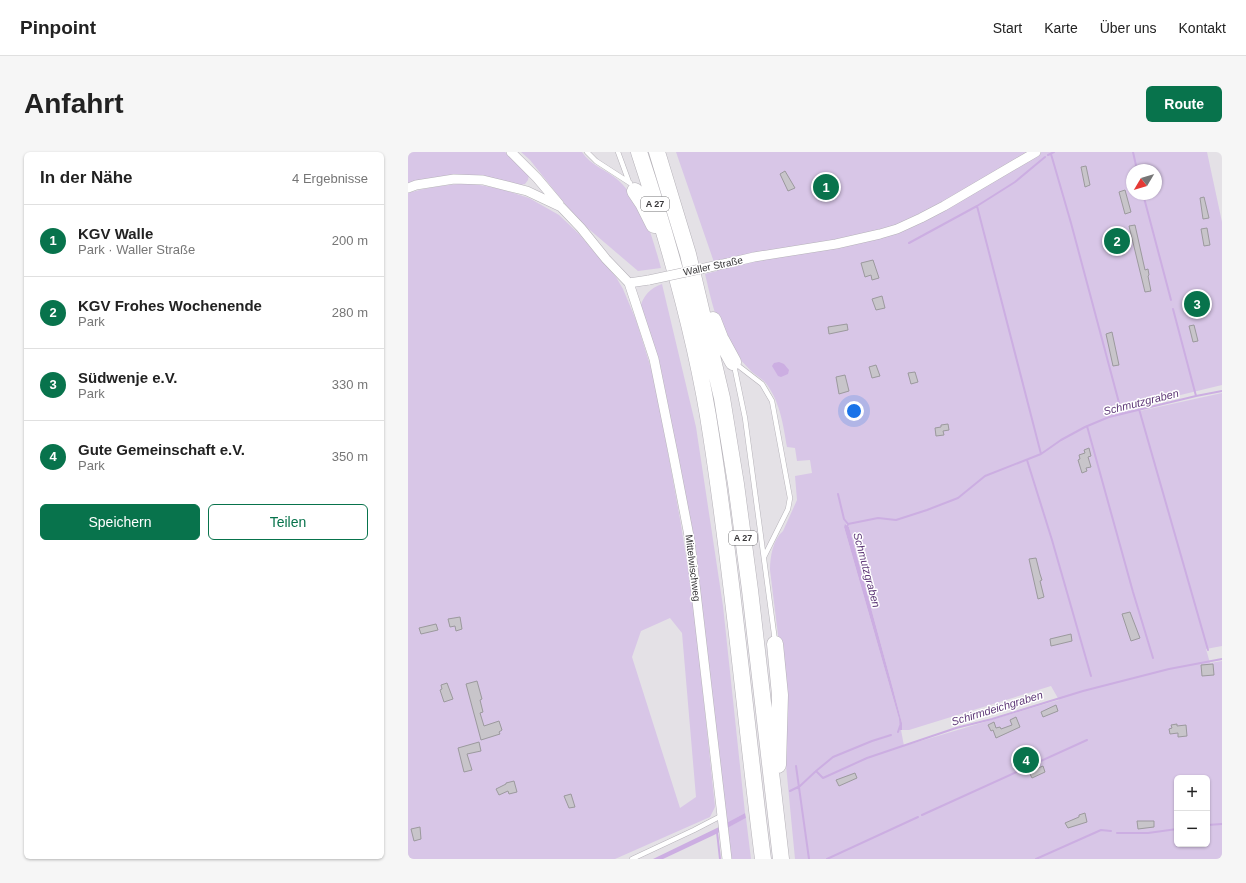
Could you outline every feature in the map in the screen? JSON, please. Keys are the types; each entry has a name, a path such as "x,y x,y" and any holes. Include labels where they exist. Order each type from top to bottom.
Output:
{"highway":[{"name":"A 27","path":"639,152 671,256 700,374 711,435 731,575 763,859"},
{"name":"A 27","path":"657,152 696,284 722,398 736,484 750,590 781,859"},
{"path":"632,187 643,203 671,256"},
{"path":"696,284 709,308 720,338 734,362"},
{"path":"774,794 778,769 780,695 775,644"}],"street":[{"path":"511,152 537,178 606,259 629,283"},
{"name":"Waller Straße","path":"629,283 754,257 836,244 897,229 944,206 1036,152"},
{"path":"527,191 537,178"},
{"path":"408,188 416,185 454,179 483,180 527,191 561,207"},
{"name":"Mittelwischweg","path":"629,283 654,359 674,453 690,541 727,859"}],"lane":[{"path":"587,152 596,161 632,187"},
{"path":"618,152 632,187"},
{"path":"734,362 762,384 772,401 790,498 788,509 764,557"},
{"path":"734,362 745,418 775,644"},
{"path":"632,859 694,830 722,824"}],"shaded area":[{"path":"408,152 505,152 529,175 528,180 525,184 517,186 493,179 408,184"},
{"path":"521,152 582,152 585,157 594,164 614,176 627,189 641,210 650,232 661,268 638,271 577,219 530,160"},
{"path":"676,152 1207,152 1222,222 1222,385 1139,405 1140,411 1222,393 1222,646 1206,649 1210,663 1222,661 1222,859 795,859 785,755 779,643 770,565 774,543 783,531 797,500 795,476 812,473 810,460 797,461 795,448 787,447 780,412 774,396 764,381 752,372 737,356 725,338 714,311 705,274 717,271","holes":["846,524 849,527 902,723 902,730 909,730 1051,686 1059,700 904,746 899,719 844,527"]},
{"path":"469,183 501,189 529,198 559,215 579,234 616,277 623,289 636,320 655,381 693,598 715,807 710,817 615,859 408,859 408,193 431,188","holes":["670,618 682,633 696,797 680,808 632,657 641,631"]},
{"path":"662,284 696,427 723,606 745,813 727,823 694,546 659,363 640,308 648,293"},
{"path":"779,362 784,364 789,370 788,374 781,377 778,376 772,366 774,363"},
{"path":"845,524 849,527 902,723 902,730 900,730 899,719 844,527"},
{"path":"745,813 746,818 714,835 663,859 653,859 719,827"},
{"path":"746,818 751,859 731,859 728,827"}],"building":[{"path":"1086,166 1090,185 1085,187 1081,167"},
{"path":"785,171 795,188 788,191 780,174"},
{"path":"1125,190 1126,200 1128,200 1131,212 1125,214 1119,192"},
{"path":"1204,197 1209,218 1203,219 1200,198"},
{"path":"1135,225 1145,270 1148,269 1151,291 1145,292 1129,226"},
{"path":"1207,228 1210,245 1204,246 1201,229"},
{"path":"873,260 879,278 872,280 871,275 865,277 861,263"},
{"path":"882,296 885,308 876,310 872,299"},
{"path":"847,324 848,330 829,334 828,327"},
{"path":"1194,325 1198,341 1193,342 1189,326"},
{"path":"1112,332 1119,365 1113,366 1106,334"},
{"path":"876,365 880,376 872,378 869,367"},
{"path":"915,372 918,382 911,384 908,373"},
{"path":"845,375 849,391 839,394 836,377"},
{"path":"948,424 949,430 943,431 944,435 936,436 935,428"},
{"path":"1089,448 1091,456 1088,457 1091,467 1086,468 1087,471 1082,473 1078,460 1080,459 1079,455 1085,453 1084,450"},
{"path":"1036,558 1042,580 1040,581 1044,597 1038,599 1029,559"},
{"path":"1130,612 1140,638 1131,641 1122,614"},
{"path":"460,617 462,629 456,631 455,626 450,627 448,619"},
{"path":"436,624 438,630 421,634 419,628"},
{"path":"1071,634 1072,641 1051,646 1050,639"},
{"path":"1213,664 1214,675 1202,676 1201,665"},
{"path":"477,681 482,699 480,700 483,712 480,713 484,726 499,721 502,730 499,732 500,734 481,740 466,684"},
{"path":"447,683 453,699 444,702 440,690 442,689 441,685"},
{"path":"1056,705 1058,711 1043,717 1041,712"},
{"path":"1016,717 1020,727 996,738 993,730 991,731 988,725 994,722 996,728 1000,727 1001,729 1012,725 1010,720"},
{"path":"1177,724 1177,726 1186,725 1187,736 1178,737 1178,733 1170,734 1169,729 1172,728 1171,725"},
{"path":"479,742 481,751 467,754 472,770 464,772 458,748"},
{"path":"1043,766 1045,772 1032,778 1029,772"},
{"path":"855,773 857,778 839,786 836,780"},
{"path":"514,781 517,792 509,794 508,791 499,795 496,789 506,783"},
{"path":"571,794 575,807 569,808 564,796"},
{"path":"1085,813 1087,822 1068,828 1065,823"},
{"path":"1137,821 1154,821 1154,827 1138,829"},
{"path":"420,827 421,839 414,841 411,829"}],"waterway":[{"path":"1048,155 1054,152"},
{"path":"1133,152 1136,164"},
{"path":"1051,154 1122,414"},
{"path":"909,243 977,206 1015,182 1045,157"},
{"path":"1145,200 1171,300"},
{"path":"977,206 1041,454"},
{"path":"1173,309 1196,396"},
{"name":"Schmutzgraben","path":"847,527 848,524 878,518 896,520 958,498 985,476 1041,454 1061,440 1085,427 1109,417 1222,391"},
{"path":"1139,409 1208,650"},
{"path":"1087,426 1153,658"},
{"path":"1027,460 1052,540 1091,676"},
{"path":"838,494 844,519 848,524"},
{"name":"Schirmdeichgraben","path":"790,791 800,786 816,771 823,778 867,758 956,728 992,719 1083,691 1169,669 1222,659"},
{"name":"Schmutzgraben","path":"898,732 900,726"},
{"name":"Schmutzgraben","path":"816,771 833,757 891,735"},
{"path":"922,815 1087,740"},
{"path":"796,766 809,859"},
{"path":"827,859 918,817"},
{"path":"1210,825 1222,824"},
{"path":"1117,833 1148,833 1174,829"},
{"path":"1036,859 1101,830 1111,831"},
{"path":"717,832 720,859"}],"place":[{"name":"KGV Walle","path":"826,187"},
{"name":"KGV Frohes Wochenende","path":"1117,241"},
{"name":"Südwenje e.V.","path":"1197,304"},
{"name":"Gute Gemeinschaft e.V.","path":"1026,760"}]}
